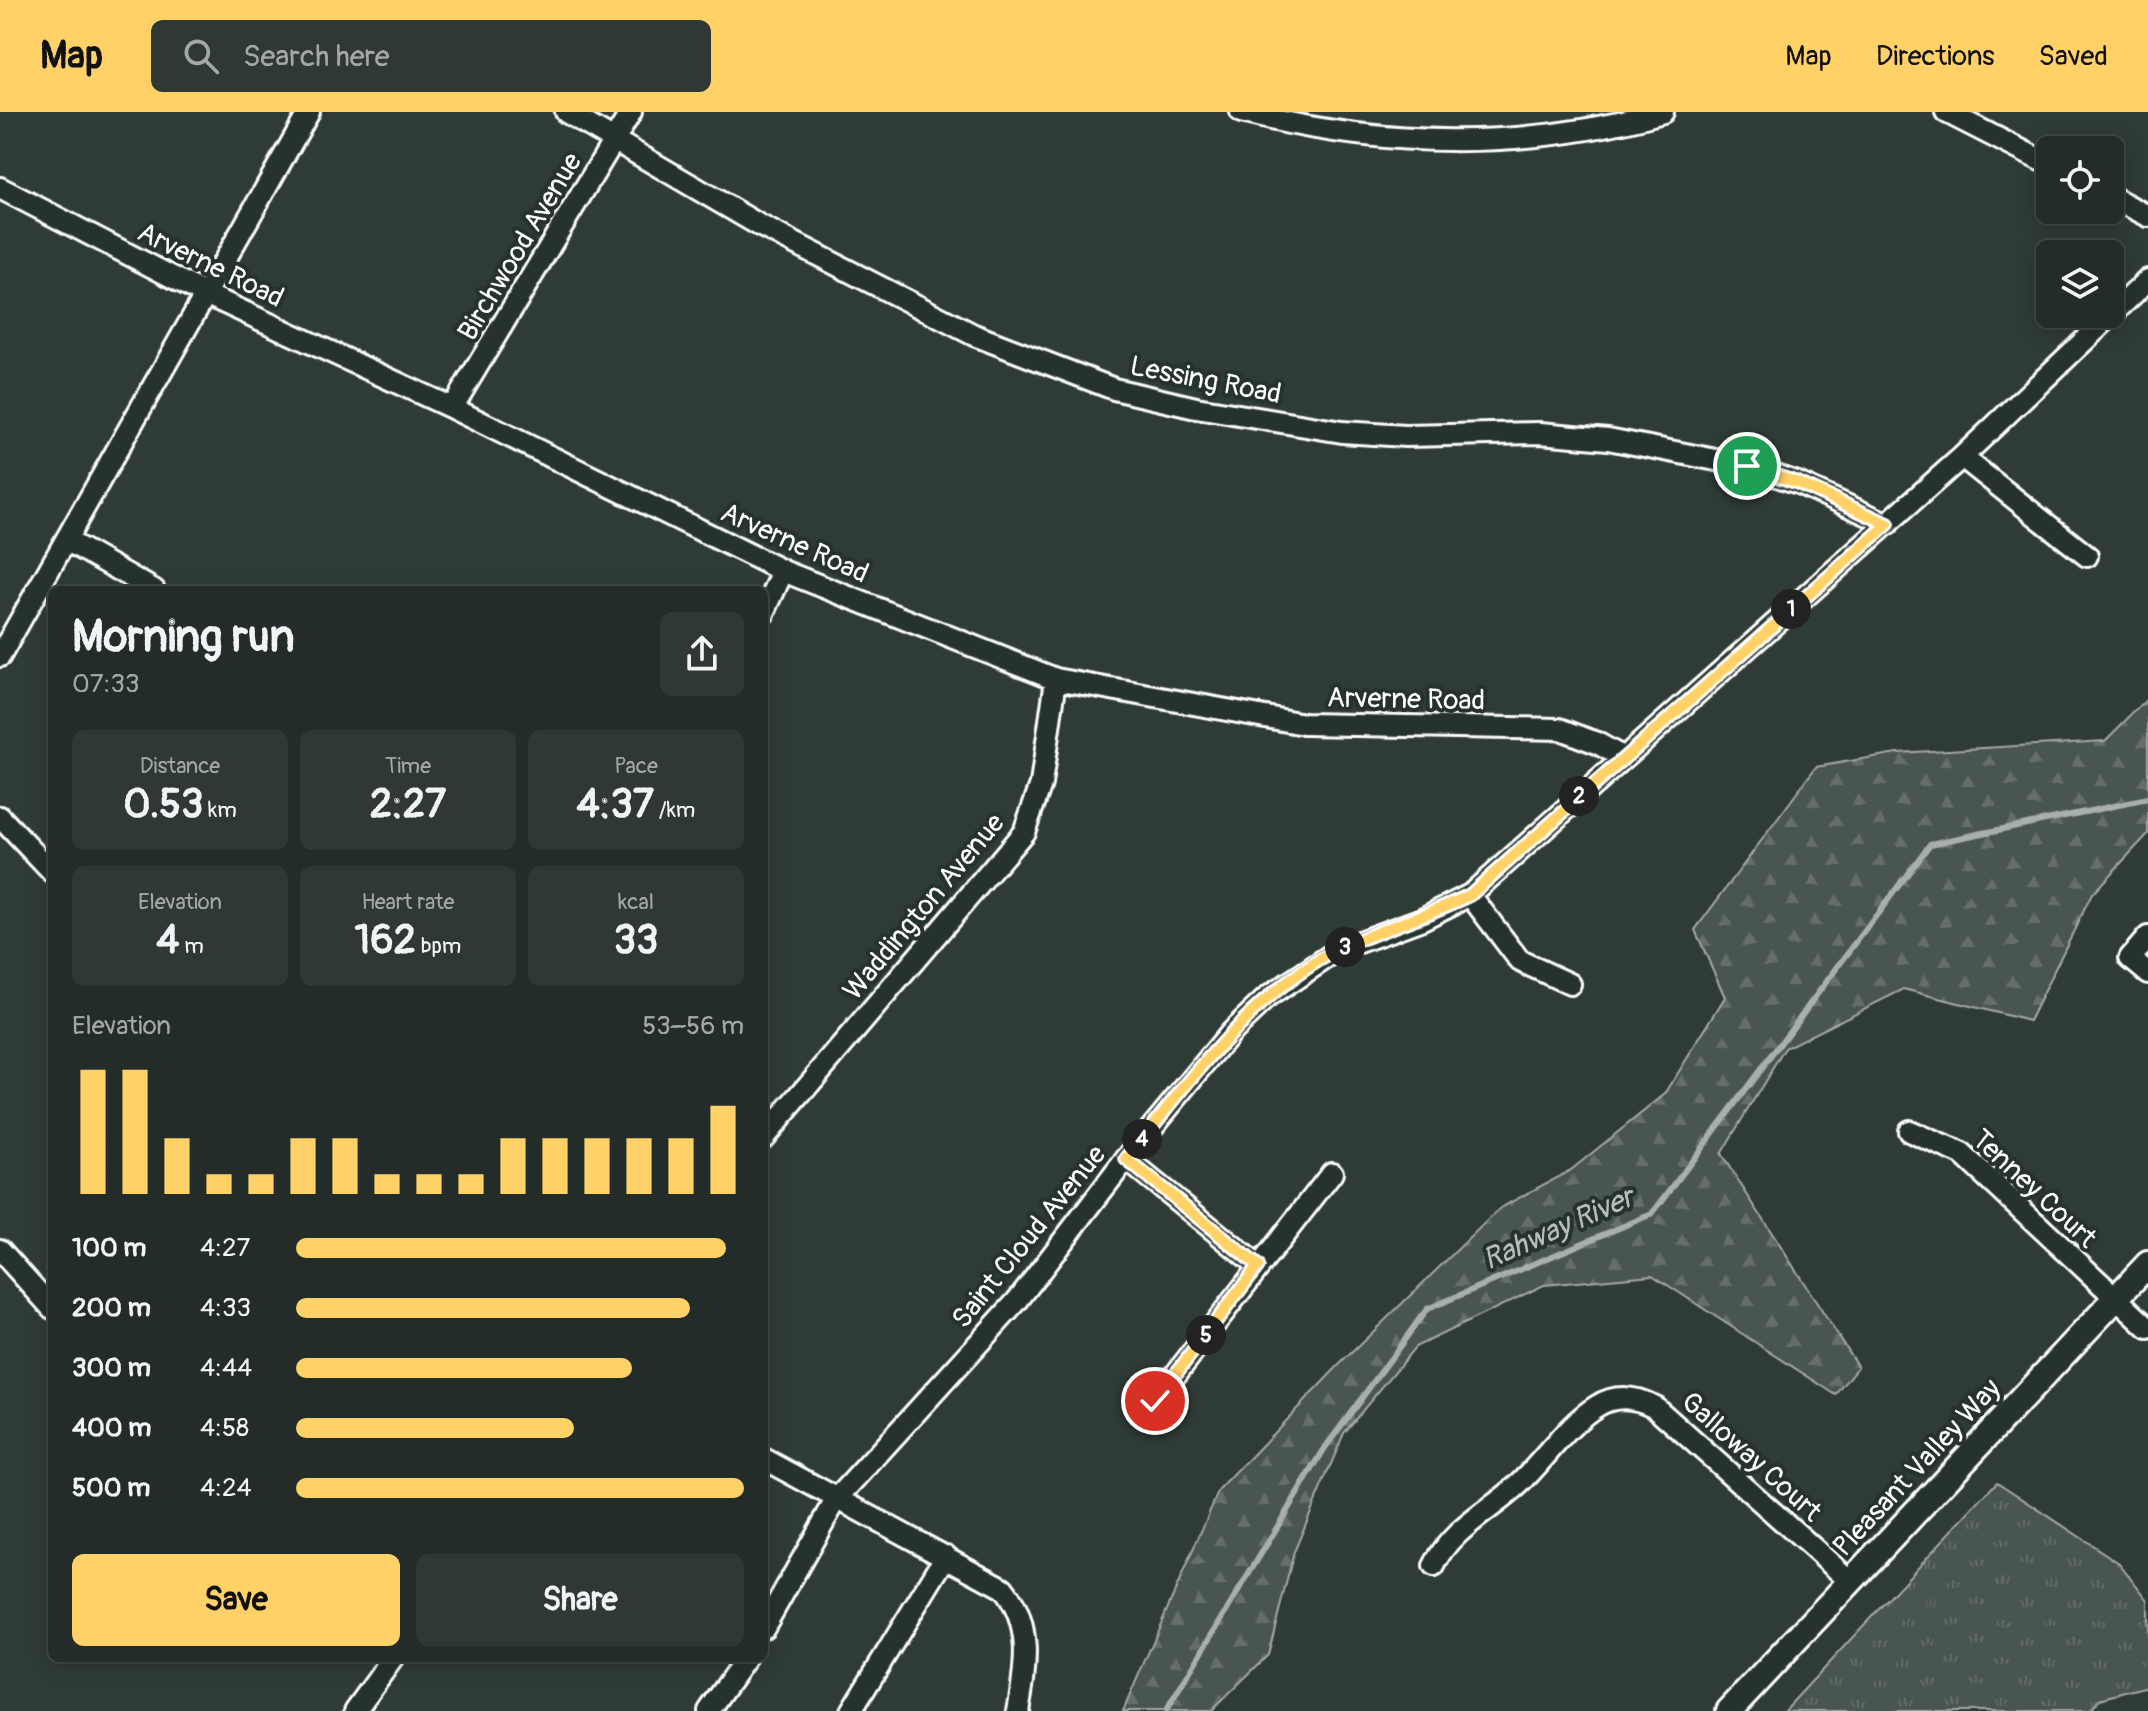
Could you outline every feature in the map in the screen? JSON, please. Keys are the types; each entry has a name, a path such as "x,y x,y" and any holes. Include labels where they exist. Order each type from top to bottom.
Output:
{"main road":[{"name":"Pleasant Valley Way","path":"1729,1711 2148,1264"}],"street":[{"path":"0,656 309,112"},
{"name":"Lessing Road","path":"566,112 759,225 974,335 1114,389 1196,408 1342,432 1406,436 1540,433 1608,439 1747,466 1798,483 1888,524"},
{"name":"Birchwood Avenue","path":"452,408 631,112"},
{"path":"1241,112 1371,138 1440,141 1512,140 1663,112"},
{"path":"1946,112 1987,121 2036,155"},
{"name":"Arverne Road","path":"0,188 205,294 452,408 783,571 1056,679 1304,724 1560,729 1597,743 1622,757"},
{"path":"2124,203 2148,216"},
{"name":"Saint Cloud Avenue","path":"768,1620 836,1500 1017,1301 1126,1159 1230,1033 1268,997 1340,949 1422,919 1470,895 1962,457 2148,280"},
{"path":"1962,457 2087,556"},
{"path":"66,540 147,586"},
{"path":"768,604 783,571"},
{"name":"Waddington Avenue","path":"768,1132 1024,832 1041,784 1056,679"},
{"path":"0,817 48,868"},
{"path":"1470,895 1520,961 1570,984"},
{"path":"2148,937 2130,958 2148,973"},
{"name":"Tenney Court","path":"1909,1131 1962,1154 2114,1300 2148,1328"},
{"path":"1126,1159 1258,1266"},
{"path":"1155,1401 1332,1173"},
{"path":"0,1250 48,1304"},
{"name":"Galloway Court","path":"1434,1566 1449,1542 1518,1485 1585,1416 1597,1406 1625,1397 1655,1407 1850,1581"},
{"path":"768,1461 1003,1588 1015,1602 1027,1643 1018,1711"},
{"path":"851,1711 946,1556"},
{"path":"355,1711 390,1662"},
{"path":"709,1711 743,1662"}],"green space":[{"path":"2148,698 2148,834 2092,894 2029,1021 1904,989 1785,1048 1721,1154 1858,1367 1836,1395 1652,1275 1544,1285 1415,1347 1344,1433 1294,1552 1268,1655 1211,1711 1123,1711 1219,1490 1340,1364 1500,1208 1571,1170 1665,1094 1725,997 1695,930 1816,767 1897,753 2105,741"},
{"path":"1997,1482 2119,1563 2148,1600 2148,1686 2100,1699 2090,1711 1784,1711"}],"waterway":[{"name":"Rahway River","path":"1166,1711 1325,1448 1427,1309 1652,1214 1930,844 2148,799"}],"route":[{"path":"1155,1401 1258,1266 1126,1159 1230,1033 1268,997 1340,949 1422,919 1470,895 1888,524 1798,483 1747,466"}]}
